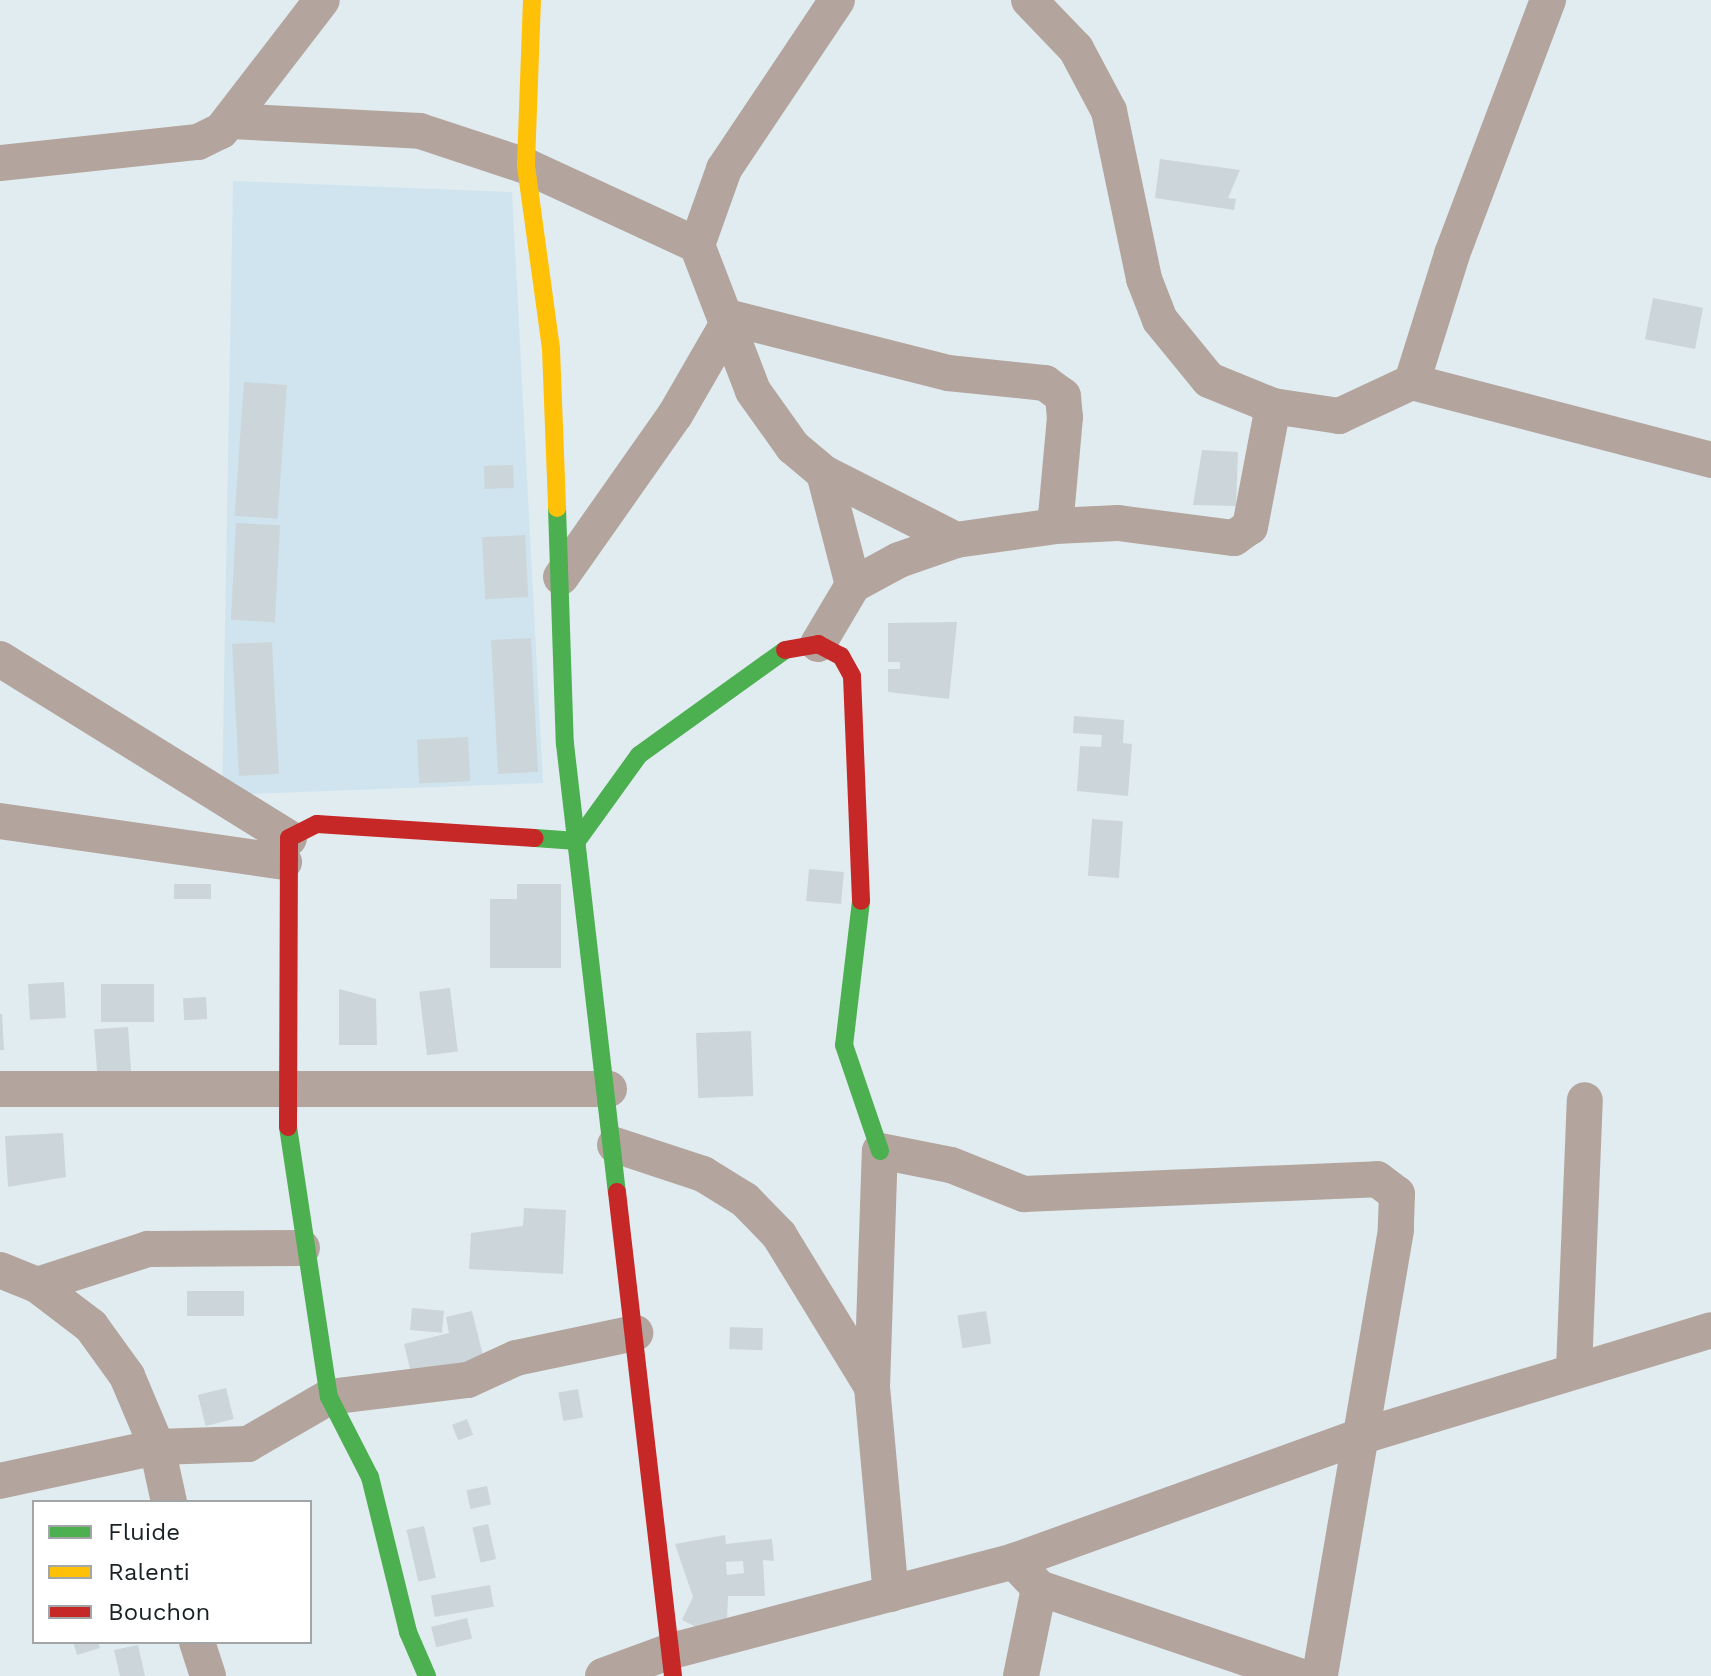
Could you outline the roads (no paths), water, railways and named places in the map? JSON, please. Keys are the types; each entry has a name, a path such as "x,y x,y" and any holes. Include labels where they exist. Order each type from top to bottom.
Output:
{"street":[{"path":"532,0 526,166 551,349 565,744 609,1089 670,1664"},
{"path":"697,245 724,169 837,0"},
{"path":"1029,0 1076,49 1109,111 1160,320 1209,380 1273,406 1339,416 1412,382 1711,460"},
{"path":"1412,382 1452,254 1548,0"},
{"path":"0,163 198,142 231,121 310,4"},
{"path":"231,121 420,131 526,166 697,245 731,318 759,400 793,447 824,473 956,540"},
{"path":"561,577 675,415 731,318"},
{"path":"731,318 948,373 1045,383 1063,396 1065,417 1055,526"},
{"path":"818,644 853,585 956,540 1055,526 1118,523 1234,538 1250,527 1273,406"},
{"path":"824,473 853,585"},
{"path":"577,841 639,755 781,651 818,644 841,656 852,676 863,887 844,1045 880,1151 872,1387 891,1594"},
{"path":"0,659 286,850"},
{"path":"0,821 286,850 317,824 577,841"},
{"path":"286,850 283,1087 302,1248 329,1397 370,1477 408,1632 427,1676"},
{"path":"0,1089 609,1089"},
{"path":"1574,1369 1585,1100"},
{"path":"615,1145 703,1174 745,1200 779,1235 872,1387"},
{"path":"880,1151 951,1165 1024,1194 1377,1179 1397,1194 1396,1230 1356,1438 1320,1676"},
{"path":"37,1285 148,1249 302,1248"},
{"path":"0,1270 37,1285 91,1326 127,1376 157,1447 169,1500"},
{"path":"603,1676 670,1664 891,1594 1014,1561 1356,1438 1574,1369 1711,1330"},
{"path":"0,1481 157,1447 248,1444 329,1397 468,1380 516,1358 635,1333"},
{"path":"1014,1561 1039,1588 1299,1676"},
{"path":"1021,1676 1039,1588"},
{"path":"198,1644 208,1676"}]}
